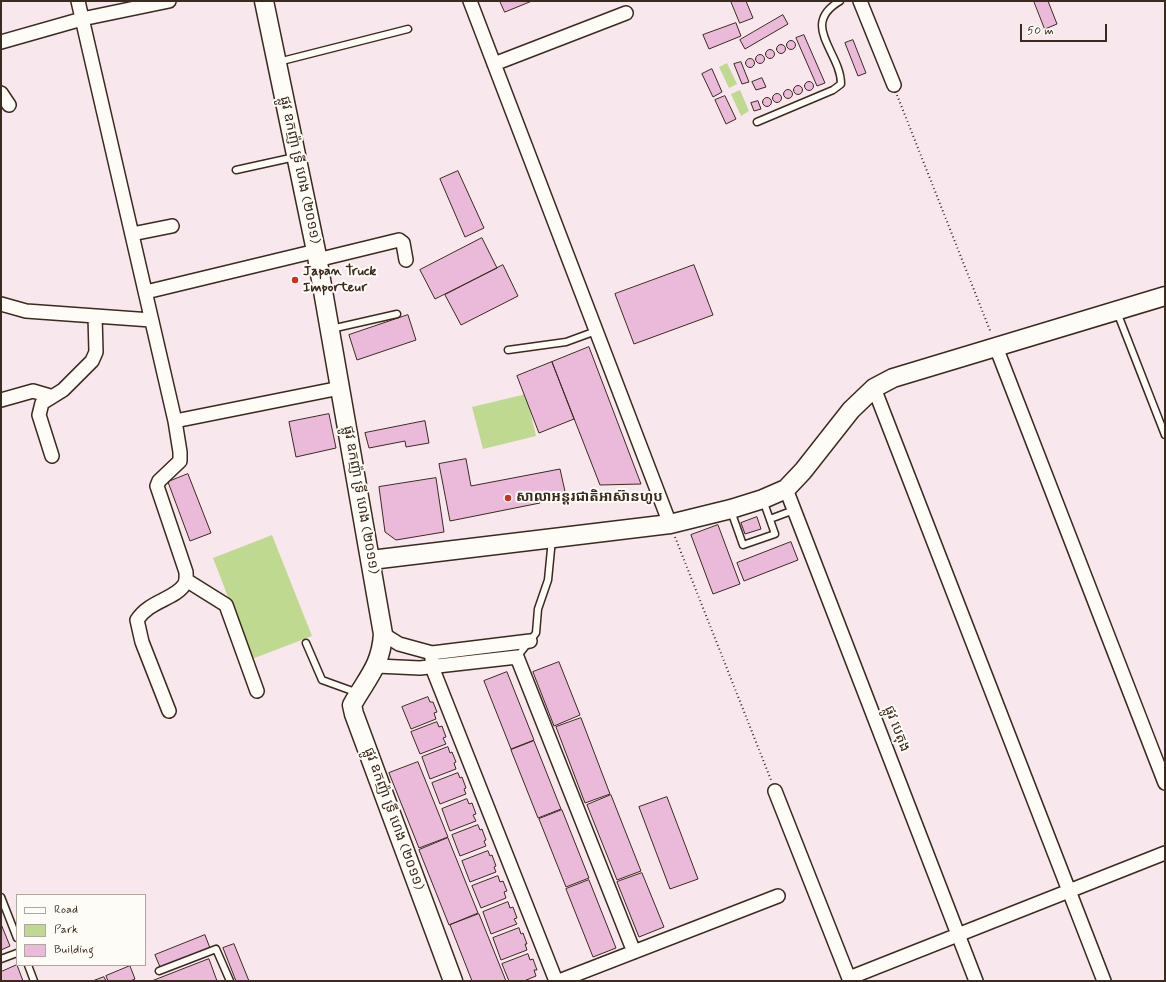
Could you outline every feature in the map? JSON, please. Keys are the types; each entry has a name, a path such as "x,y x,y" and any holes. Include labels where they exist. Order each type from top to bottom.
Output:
{"main road":[{"name":"ផ្លូវ ឧកញ៉ា ទ្រី ហេង (២០១១)","path":"264,1 317,256 383,634 382,651 376,666 352,705 354,714 453,981"},
{"path":"371,560 670,524 763,499 786,489 803,471 851,410 874,388 893,378 1165,296"}],"street":[{"path":"78,1 146,292 151,320 175,421 180,452 180,461 159,481 156,486 186,572 186,580 184,585 176,592 151,606 142,613 137,620 142,642 169,711"},
{"path":"1,42 82,19 169,1"},
{"path":"470,1 670,524"},
{"path":"860,1 894,85"},
{"path":"494,64 626,12"},
{"path":"1,93 9,105"},
{"path":"132,234 172,226"},
{"path":"146,292 399,240 403,243 406,260"},
{"path":"1,304 26,311 151,320"},
{"path":"52,456 39,415 42,403 50,396 63,390 92,361 96,352 95,316"},
{"path":"996,347 1165,783"},
{"path":"175,421 340,388"},
{"path":"874,388 1104,981"},
{"path":"1,400 32,391 50,396"},
{"name":"ផ្លូវ បេតុង","path":"786,489 976,981"},
{"path":"186,580 226,605 257,690"},
{"path":"383,634 399,644 432,653 530,641"},
{"path":"432,653 432,667 556,981"},
{"path":"376,666 420,668 517,657 634,952"},
{"path":"775,791 849,980 957,934 1165,853"},
{"path":"559,981 778,896"}],"lane":[{"path":"757,122 833,90 841,84 841,74 821,29 823,18 829,8 840,1"},
{"path":"277,62 408,29"},
{"path":"236,170 296,156"},
{"path":"1116,311 1165,435"},
{"path":"330,329 397,314"},
{"path":"508,350 566,342 596,331"},
{"path":"730,509 743,544 775,534 763,499"},
{"path":"770,519 794,510"},
{"path":"517,657 536,633 538,609 548,580 552,538"},
{"path":"306,643 322,680 359,693"},
{"path":"1,897 16,935"},
{"path":"159,971 216,950 230,981"},
{"path":"1,959 16,953"},
{"path":"28,966 34,981"}],"path":[{"path":"894,85 996,347"},
{"path":"670,524 775,791"}],"green space":[{"path":"727,63 737,84 729,88 719,67"},
{"path":"740,90 749,111 741,116 731,94"},
{"path":"526,394 536,436 483,449 472,407"},
{"path":"272,535 312,636 252,659 213,558"}],"building":[{"path":"500,1 532,1 505,12"},
{"path":"731,1 746,1 753,18 740,23"},
{"path":"1034,1 1048,1 1057,24 1045,29"},
{"path":"783,15 788,24 745,49 740,40"},
{"path":"736,23 741,36 709,49 703,35"},
{"path":"804,35 825,83 817,86 796,38"},
{"path":"791,40 796,45 791,50 786,45"},
{"path":"853,40 866,73 858,76 845,43"},
{"path":"781,44 786,49 781,54 776,49"},
{"path":"770,49 775,54 770,59 765,54"},
{"path":"760,54 765,59 760,64 755,59"},
{"path":"750,58 755,63 750,68 745,63"},
{"path":"741,62 749,82 742,84 734,64"},
{"path":"712,69 722,92 713,97 702,74"},
{"path":"762,78 766,87 756,90 752,82"},
{"path":"809,81 814,86 809,91 804,86"},
{"path":"798,85 803,90 798,95 793,90"},
{"path":"788,89 793,94 788,99 783,94"},
{"path":"777,93 782,98 777,103 772,98"},
{"path":"725,96 736,119 726,124 715,100"},
{"path":"767,97 772,102 767,107 762,102"},
{"path":"758,101 761,109 754,111 751,103"},
{"path":"458,171 484,228 465,237 440,179"},
{"path":"482,238 497,268 435,299 420,270"},
{"path":"503,265 518,296 461,325 445,295"},
{"path":"694,265 713,315 634,344 615,294"},
{"path":"408,315 416,340 357,360 349,335"},
{"path":"589,347 641,484 600,485 552,362"},
{"path":"552,362 574,419 539,433 517,376"},
{"path":"329,414 336,448 296,457 289,422"},
{"path":"425,421 429,443 406,447 405,441 369,448 365,433"},
{"path":"466,459 471,486 560,469 566,496 540,501 540,503 450,521 439,464"},
{"path":"188,474 211,533 190,541 168,482"},
{"path":"436,478 444,532 396,540 385,532 379,487"},
{"path":"757,517 761,529 745,534 741,523"},
{"path":"718,525 740,584 713,594 691,535"},
{"path":"791,542 798,560 744,581 737,563"},
{"path":"559,662 580,715 554,726 533,672"},
{"path":"507,672 534,740 511,749 484,681"},
{"path":"428,697 430,702 433,702 437,712 434,713 436,719 411,729 402,707"},
{"path":"581,718 610,794 585,803 556,727"},
{"path":"437,722 439,727 442,726 446,737 443,738 446,744 420,754 411,732"},
{"path":"534,741 561,809 538,818 511,750"},
{"path":"448,747 456,762 454,763 456,769 430,779 422,757"},
{"path":"418,762 448,837 419,848 389,773"},
{"path":"458,773 460,778 462,777 466,788 464,789 466,794 440,804 432,783"},
{"path":"611,795 641,871 617,880 587,805"},
{"path":"667,797 698,879 670,889 639,807"},
{"path":"467,799 469,804 472,803 476,814 473,815 476,821 450,831 442,809"},
{"path":"562,810 589,878 566,887 539,819"},
{"path":"478,825 480,830 482,829 486,840 484,841 486,846 460,856 452,835"},
{"path":"448,838 478,913 449,925 419,850"},
{"path":"488,851 490,856 492,855 496,866 494,867 496,872 470,882 462,861"},
{"path":"642,873 664,927 639,937 617,882"},
{"path":"498,876 500,882 503,881 507,891 504,892 506,898 481,908 472,886"},
{"path":"589,880 616,948 593,957 566,889"},
{"path":"508,902 510,908 513,907 517,918 514,919 517,924 491,934 483,912"},
{"path":"479,914 506,981 472,981 450,925"},
{"path":"1,924 10,946 1,950"},
{"path":"519,928 521,934 523,933 527,944 525,944 527,950 501,960 493,938"},
{"path":"205,935 210,948 160,967 155,955"},
{"path":"234,944 249,981 236,981 223,948"},
{"path":"528,954 530,960 533,959 537,970 534,970 536,976 524,981 509,981 502,964"},
{"path":"209,959 217,981 152,981"},
{"path":"17,966 23,981 1,981 1,972"},
{"path":"130,966 135,979 130,981 108,981 106,976"},
{"path":"104,977 106,981 93,981"}],"place":[{"name":"Japan Truck Importeur","path":"295,280"},
{"name":"សាលាអន្ដរជាតិអាស៊ានហូប","path":"508,498"}]}
